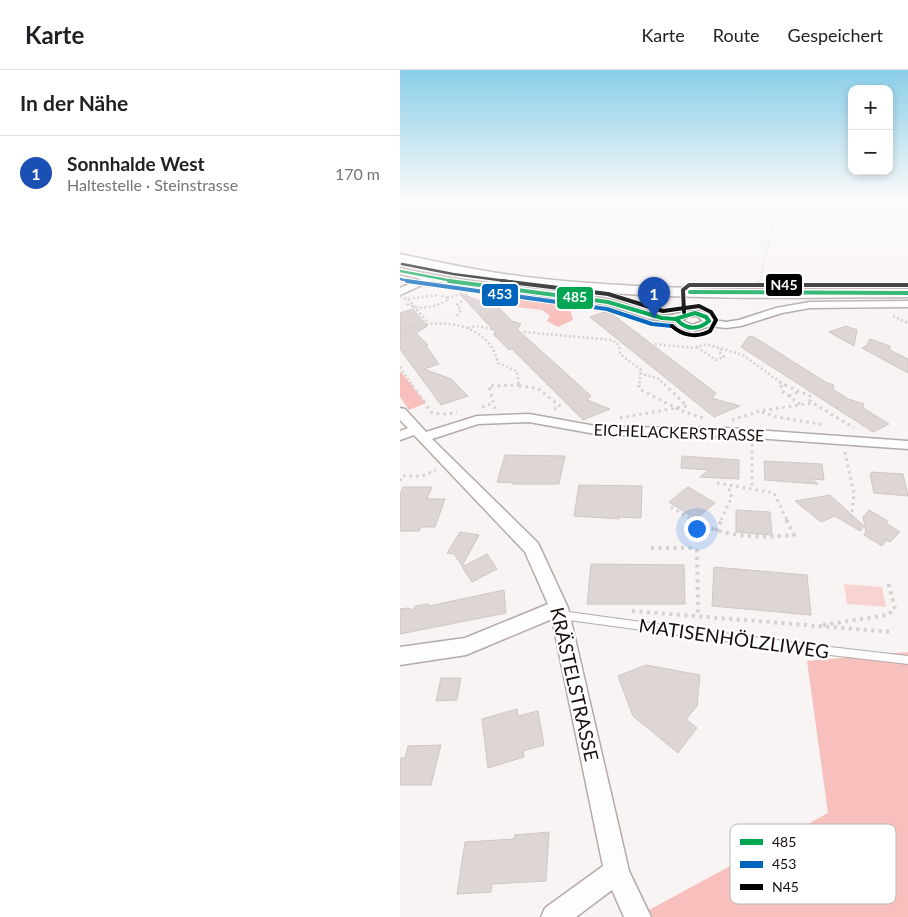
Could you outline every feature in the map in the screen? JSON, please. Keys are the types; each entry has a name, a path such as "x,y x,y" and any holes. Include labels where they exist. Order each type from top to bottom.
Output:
{"main road":[{"path":"400,258 437,268 503,279 588,288 690,292 908,293"}],"street":[{"path":"400,271 430,278 608,302 654,318 677,320"},
{"path":"404,295 430,278"},
{"path":"690,292 691,312"},
{"path":"677,320 680,325 690,328 700,327 708,323 726,325 741,323 780,310 810,305 908,304"},
{"path":"677,320 681,315 691,312 706,317 708,323"},
{"name":"KRÄSTELSTRASSE","path":"400,412 413,435 448,464 532,548 560,611 617,871 638,917"},
{"name":"EICHELACKERSTRASSE","path":"413,435 477,420 495,418 538,419 594,430 752,434 908,444"},
{"path":"400,656 466,646 560,611"},
{"path":"554,917 617,871"}],"lane":[{"name":"MATISENHÖLZLIWEG","path":"560,611 813,649 908,660"}],"path":[{"path":"758,286 769,240"},
{"path":"457,316 461,310 457,305 467,296 462,289 469,290 478,285"},
{"path":"421,292 412,296 408,304 422,308 433,307 448,300 446,298"},
{"path":"400,296 439,295 446,298 465,293"},
{"path":"404,295 412,302 428,323"},
{"path":"400,331 428,323 467,328 481,335 498,354 498,363 516,371 519,386"},
{"path":"467,328 476,326 492,329"},
{"path":"524,332 612,340 619,345 620,354 641,370 639,389 677,408 709,420"},
{"path":"655,344 697,346 706,344 743,355 780,382 812,397 809,404"},
{"path":"697,346 716,360 724,357 719,352 721,349"},
{"path":"400,367 431,412 440,414 458,413"},
{"path":"594,430 603,424 626,416 687,406 659,379 640,373"},
{"path":"780,382 782,391 801,404"},
{"path":"495,412 489,386 537,388 560,407 542,415 538,419"},
{"path":"789,396 801,391"},
{"path":"724,422 760,411 801,404 813,404 856,429 856,440"},
{"path":"760,411 777,417 825,425"},
{"path":"475,412 485,412"},
{"path":"752,434 752,489"},
{"path":"818,437 822,450 845,452 856,506 851,520"},
{"path":"400,481 402,476 422,476 448,464"},
{"path":"671,507 716,531 766,537 794,535 774,493 718,484"},
{"path":"716,531 732,497 729,493 730,485"},
{"path":"651,548 690,548 697,551 698,616"},
{"path":"818,626 887,615 895,610 888,582"},
{"path":"624,611 893,632"}],"shaded area":[{"path":"523,295 552,302 570,309 573,320 558,327 547,321 550,316 542,310 509,306 510,301"},
{"path":"400,371 426,403 409,410 400,397"},
{"path":"844,584 882,587 886,607 847,604"},
{"path":"908,652 908,917 636,917 730,866 730,904 896,904 896,824 808,824 828,813 807,661"}],"building":[{"path":"459,293 500,309 512,321 521,324 517,329 591,396 587,400 610,409 583,420 512,349 509,350 493,334 496,333"},
{"path":"413,309 427,326 416,333 428,345 426,346 439,364 424,369 451,379 468,396 441,405 400,349 400,313"},
{"path":"608,311 716,393 712,398 740,406 714,417 590,317"},
{"path":"846,326 857,330 854,346 829,332"},
{"path":"749,336 754,337 827,383 834,385 833,389 848,399 864,404 863,408 889,424 873,432 741,347"},
{"path":"870,339 890,346 890,350 908,359 908,373 862,348 866,346"},
{"path":"505,455 565,456 559,484 512,484 497,482"},
{"path":"682,456 739,460 739,479 700,477 709,470 681,468"},
{"path":"764,461 822,464 824,480 812,479 818,484 765,480"},
{"path":"871,472 903,474 908,496 874,493"},
{"path":"579,485 642,486 641,518 619,517 619,519 574,516"},
{"path":"403,487 432,487 427,499 445,499 435,527 421,527 419,531 400,531 400,495"},
{"path":"688,487 715,503 696,519 669,502"},
{"path":"830,495 864,526 860,531 835,516 821,522 795,501"},
{"path":"736,510 770,512 772,535 736,532"},
{"path":"869,510 888,521 886,523 900,532 890,542 886,540 882,546 864,535 866,532 863,517"},
{"path":"460,532 479,535 462,566 454,554 447,553"},
{"path":"487,554 497,569 472,582 462,567"},
{"path":"591,564 684,565 685,604 587,604"},
{"path":"714,567 807,575 811,615 712,606"},
{"path":"504,590 506,613 400,634 400,609 408,608 413,610 415,606 428,604 429,606"},
{"path":"646,665 700,675 697,706 686,719 697,728 678,753 633,716 618,676"},
{"path":"441,678 461,678 457,700 436,701"},
{"path":"517,709 518,716 538,711 544,745 523,751 524,757 488,768 482,719"},
{"path":"441,745 431,785 400,785 400,758 405,758 408,746"},
{"path":"549,832 546,881 492,884 491,892 457,894 465,842 514,839 515,835"}],"transit line":[{"name":"N45","path":"402,264 479,278 608,294 663,311 692,306 706,307 716,320 714,327 710,331 697,335 683,333 672,326"},
{"name":"485","path":"400,271 430,278 608,302 662,318 675,319 695,313 706,317 709,321 697,328 688,328 677,320"},
{"name":"453","path":"400,279 429,285 607,309 652,324 672,326"},
{"name":"N45","path":"684,312 683,290 689,285 908,285"},
{"name":"485","path":"690,292 908,293"}],"place":[{"name":"Sonnhalde West","path":"654,318"}]}
